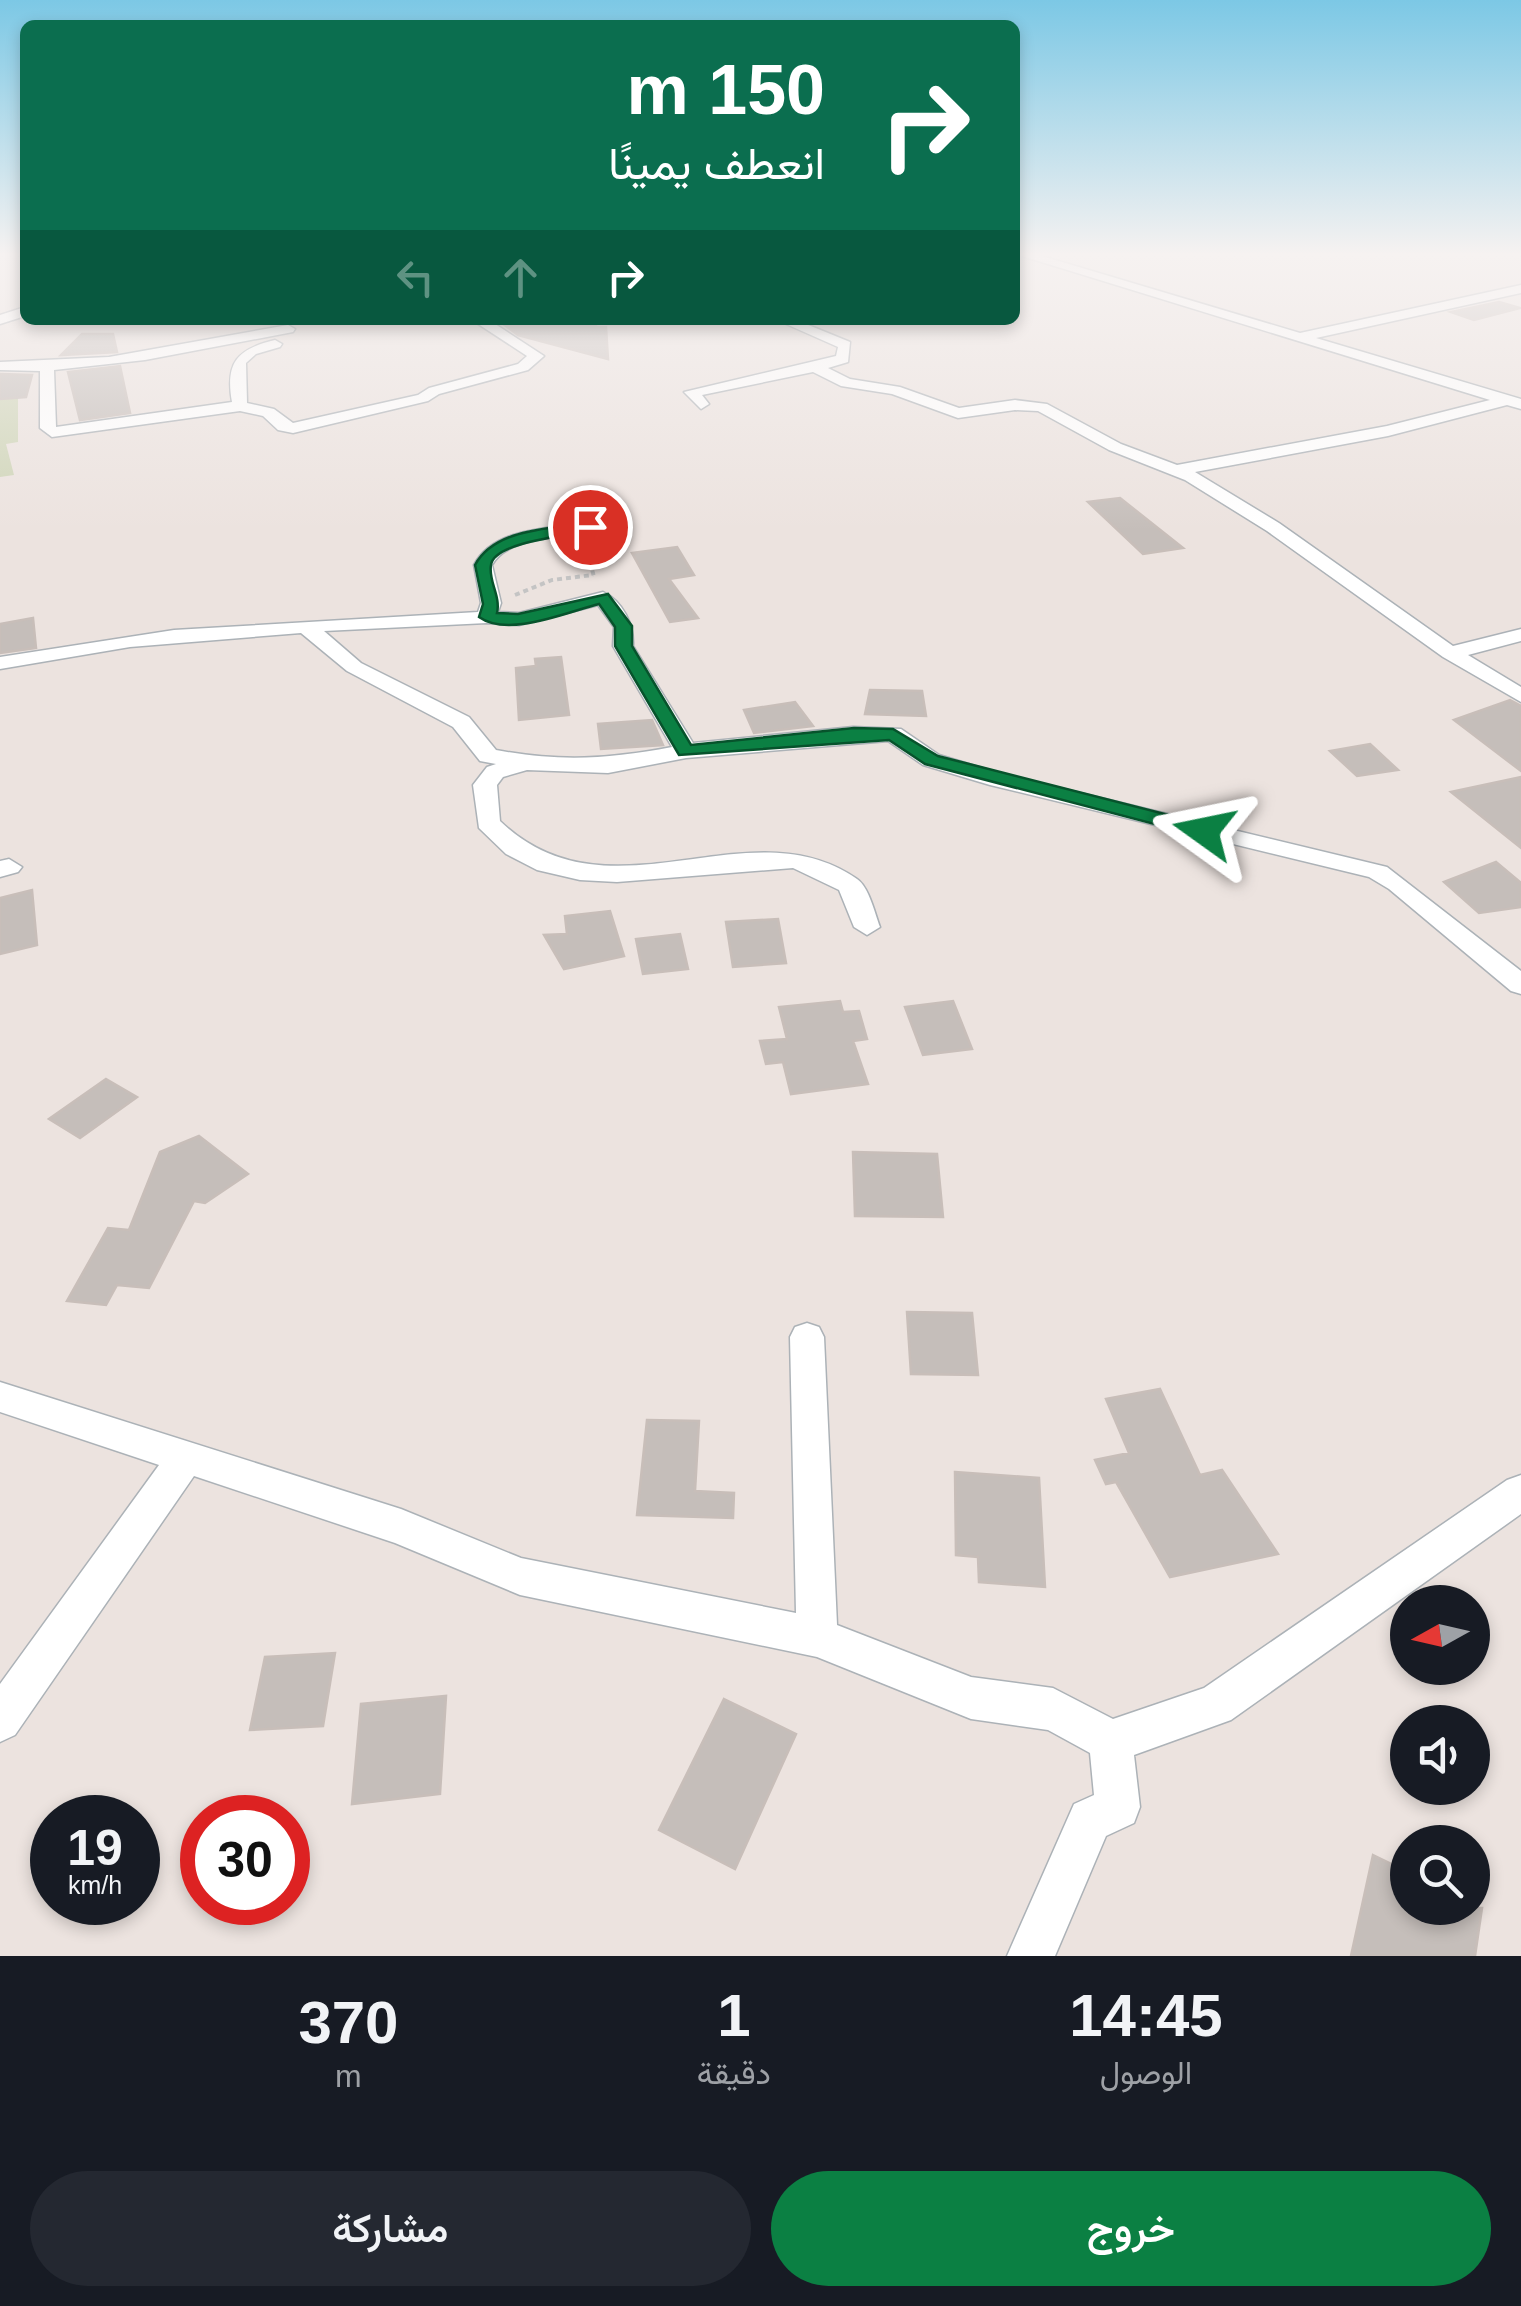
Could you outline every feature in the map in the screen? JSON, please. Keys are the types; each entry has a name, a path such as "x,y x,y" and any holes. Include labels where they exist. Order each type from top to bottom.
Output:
{"street":[{"path":"0,366 48,368 203,347"},
{"path":"240,406 235,376 241,358 254,347"},
{"path":"48,368 48,428 52,432 240,406 268,412 284,427 294,428 423,398 434,391 522,368 537,356 523,347"},
{"path":"701,404 692,392 815,367 843,358 845,347"},
{"path":"1333,347 1513,402"},
{"path":"815,367 846,383 895,390 958,412 1015,404 1041,407 1115,446 1176,470 1272,527 1450,652 1521,696"},
{"path":"1176,470 1388,431 1513,402"},
{"path":"490,614 483,565 490,550 512,541 590,527"},
{"path":"0,663 133,638 305,626 448,624 490,614 518,619 603,598 624,626 623,646 686,751"},
{"path":"305,626 354,667 461,722 488,756 527,763 608,766 686,751 854,734 893,734 932,760 998,780 1378,872 1521,985"},
{"path":"1450,652 1521,635"},
{"path":"527,763 495,772 485,785 488,823 517,851 594,875 674,871 742,862 802,862 850,886 867,927"},
{"path":"807,1337 817,1637"},
{"path":"0,1397 401,1527 520,1576 817,1637 971,1698 1052,1710 1111,1740 1216,1705 1521,1492"},
{"path":"0,1720 186,1456"},
{"path":"1031,1956 1090,1820 1118,1807 1111,1740"}],"path":[{"path":"560,532 588,554 603,598"},
{"path":"490,614 519,592 552,580 592,575"}],"green space":[{"path":"0,375 18,375 18,442 6,444 14,475 0,477"}],"building":[{"path":"69,347 116,347 117,352 61,355"},
{"path":"564,347 607,347 608,359"},
{"path":"120,366 130,413 80,420 68,372"},
{"path":"0,374 32,375 26,397 0,399"},
{"path":"1120,498 1183,548 1143,554 1088,502"},
{"path":"677,547 694,575 669,579 698,618 670,622 632,553"},
{"path":"33,618 36,648 0,653 0,624"},
{"path":"561,657 569,715 519,720 516,668 536,666 535,659"},
{"path":"870,690 922,691 926,716 865,714"},
{"path":"1510,700 1521,706 1521,771 1454,720"},
{"path":"795,702 813,726 754,733 744,710"},
{"path":"652,720 663,745 601,749 598,724"},
{"path":"1370,744 1398,770 1357,776 1330,751"},
{"path":"1521,777 1521,848 1451,792"},
{"path":"1496,862 1521,883 1521,907 1479,913 1444,882"},
{"path":"32,890 37,945 0,954 0,898"},
{"path":"610,911 624,956 564,969 544,935 567,934 565,916"},
{"path":"778,919 786,963 733,967 726,922"},
{"path":"680,934 688,969 643,974 636,939"},
{"path":"840,1001 843,1012 859,1011 867,1039 853,1041 868,1084 791,1094 783,1062 766,1064 760,1041 787,1039 779,1007"},
{"path":"953,1001 972,1049 923,1055 905,1007"},
{"path":"106,1079 137,1097 80,1138 49,1119"},
{"path":"199,1136 248,1174 205,1203 194,1201 149,1288 117,1285 106,1305 67,1301 108,1228 129,1230 160,1152"},
{"path":"853,1152 937,1154 943,1217 855,1216"},
{"path":"907,1312 972,1313 978,1375 911,1374"},
{"path":"1160,1389 1200,1475 1222,1470 1278,1554 1170,1577 1116,1482 1106,1484 1095,1460 1129,1453 1106,1399"},
{"path":"647,1420 699,1421 695,1491 734,1493 733,1518 637,1515"},
{"path":"955,1472 1039,1478 1045,1587 979,1582 978,1557 956,1555"},
{"path":"335,1653 323,1726 250,1730 265,1657"},
{"path":"446,1696 440,1794 352,1804 361,1704"},
{"path":"724,1699 796,1734 735,1869 659,1830"},
{"path":"1373,1855 1390,1863 1390,1925 1480,1925 1475,1956 1351,1956"}],"route":[{"path":"590,527 512,541 490,550 483,565 484,586 492,610 488,617 518,619 603,598 624,626 623,646 686,751 854,734 893,734 932,760 1096,806 1204,831"}]}
